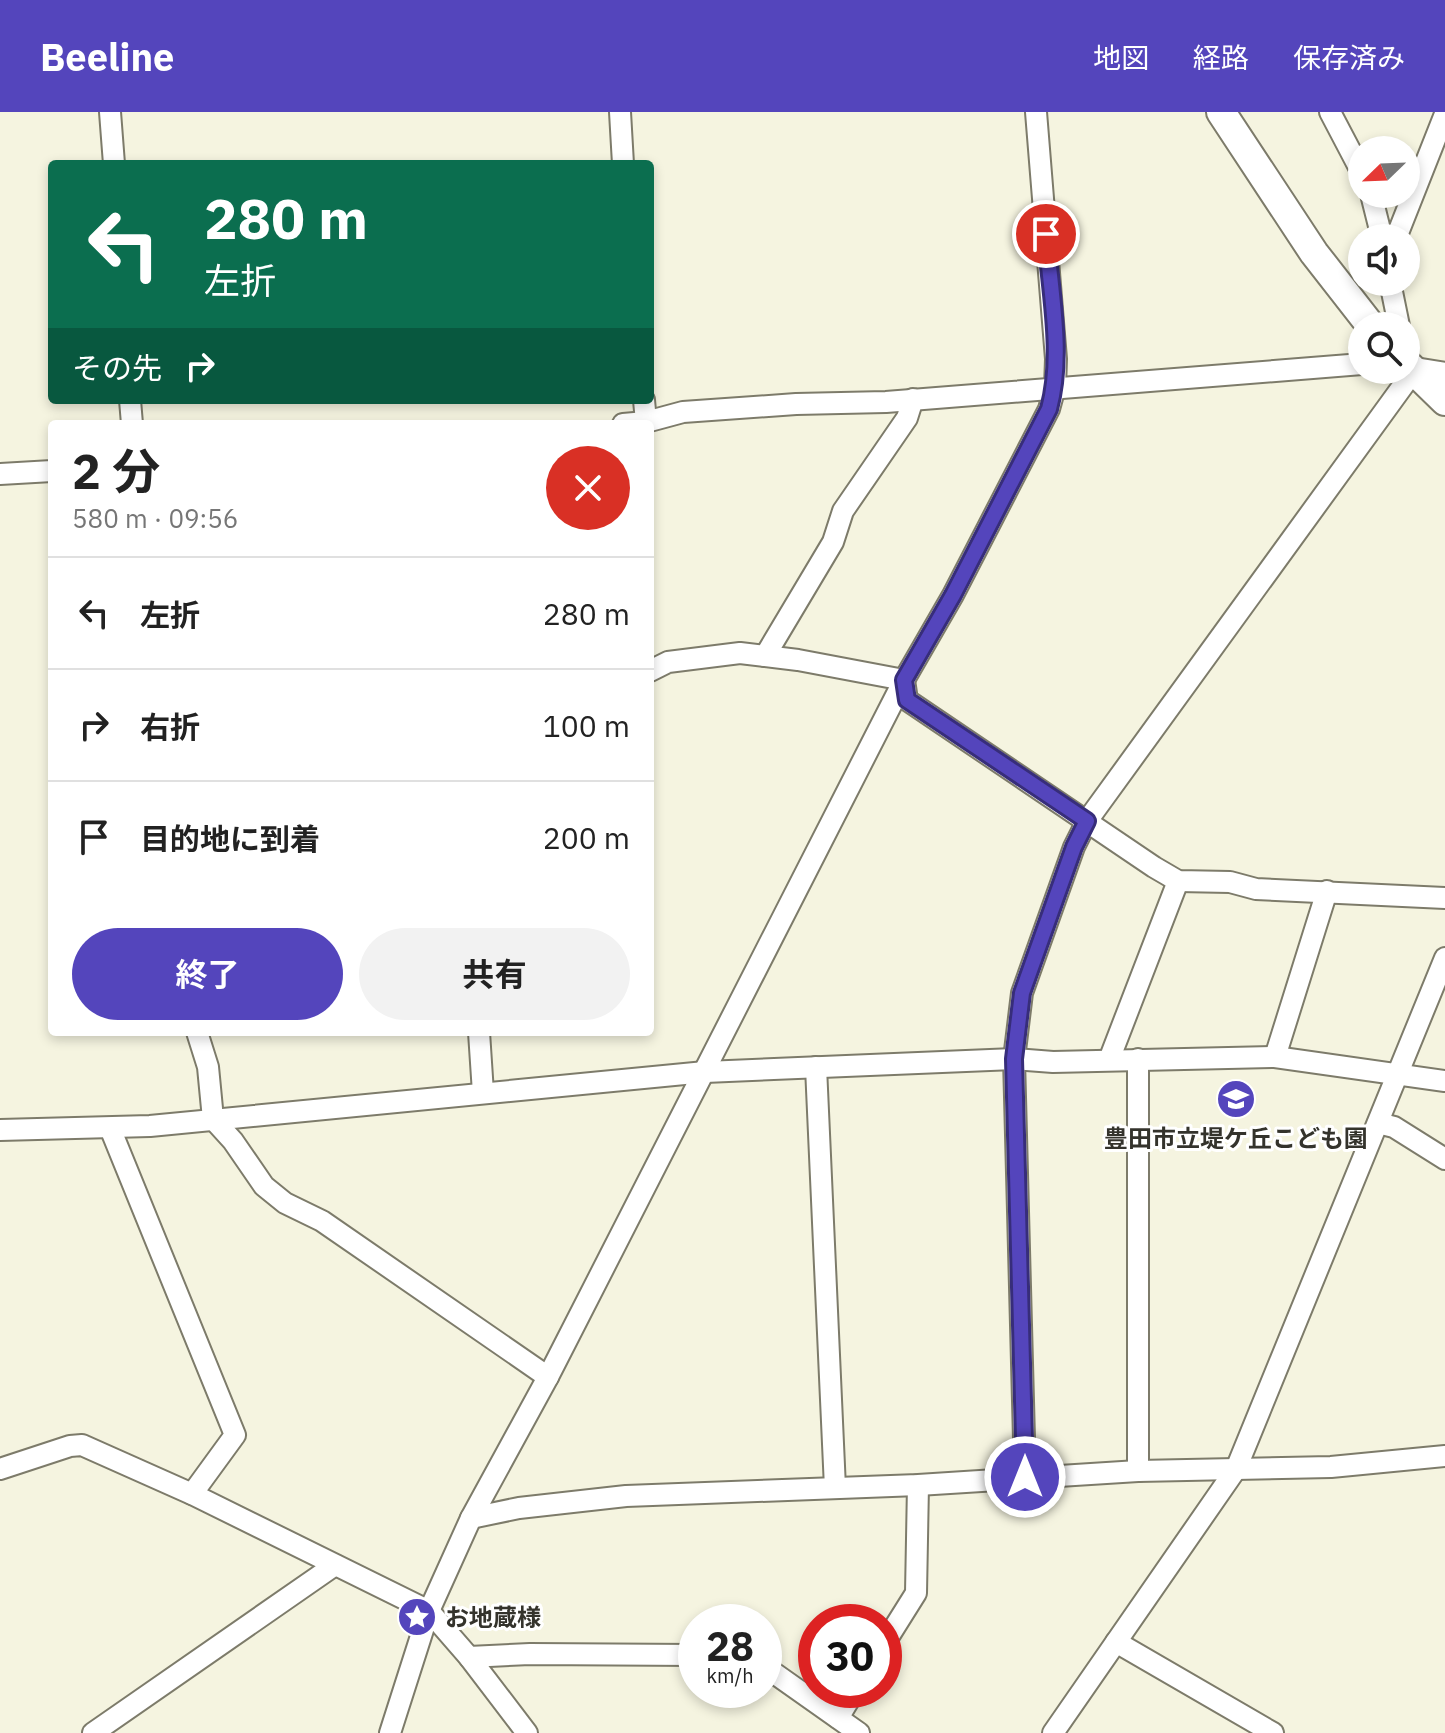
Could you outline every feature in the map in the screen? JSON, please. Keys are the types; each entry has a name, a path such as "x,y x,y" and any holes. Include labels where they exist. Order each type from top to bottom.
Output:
{"main road":[{"path":"1221,112 1314,253 1360,312"},
{"path":"1420,376 1445,401"}],"street":[{"path":"110,112 114,160"},
{"path":"620,112 623,160"},
{"path":"390,1733 429,1611 471,1518 548,1377 904,680 953,595 1049,409 1055,387 1056,359 1036,112"},
{"path":"1330,112 1348,146"},
{"path":"1402,224 1445,114"},
{"path":"653,420 683,412 913,399 1348,365"},
{"path":"1420,367 1445,373"},
{"path":"1025,1477 1014,1059 1022,993 1074,847 1087,821 1394,384"},
{"path":"765,656 833,542 843,511 907,418 913,399"},
{"path":"0,474 48,471"},
{"path":"654,669 668,662 740,653 904,680"},
{"path":"904,680 907,700 1178,881 1230,882 1256,889 1445,898"},
{"path":"1109,1060 1178,881"},
{"path":"1275,1057 1327,891"},
{"path":"1053,1733 1236,1469 1445,958"},
{"path":"198,1036 208,1067 213,1119 233,1141 264,1186 285,1203 322,1221 548,1377"},
{"path":"479,1036 483,1093"},
{"path":"0,1130 110,1128 705,1072 1014,1059 1053,1062 1275,1057 1445,1081"},
{"path":"1138,1059 1138,1471"},
{"path":"816,1067 835,1488"},
{"path":"1378,1123 1394,1127 1445,1159"},
{"path":"110,1128 235,1435 192,1494"},
{"path":"0,1469 70,1446 82,1445 192,1494 429,1611 527,1733"},
{"path":"471,1518 519,1508 626,1496 918,1485 1138,1471 1331,1467 1445,1456"},
{"path":"902,1615 916,1593 918,1485"},
{"path":"93,1733 335,1565"},
{"path":"1116,1642 1273,1733"},
{"path":"469,1657 678,1655"},
{"path":"782,1679 859,1733"},
{"path":"838,1718 844,1708"}],"place":[{"name":"豊田市立堤ケ丘こども園","path":"1236,1099"},
{"name":"お地蔵様","path":"417,1617"}],"route":[{"path":"1025,1477 1014,1059 1022,993 1074,847 1087,821 907,700 904,680 953,595 1049,409 1055,387 1056,359 1046,234"}]}
